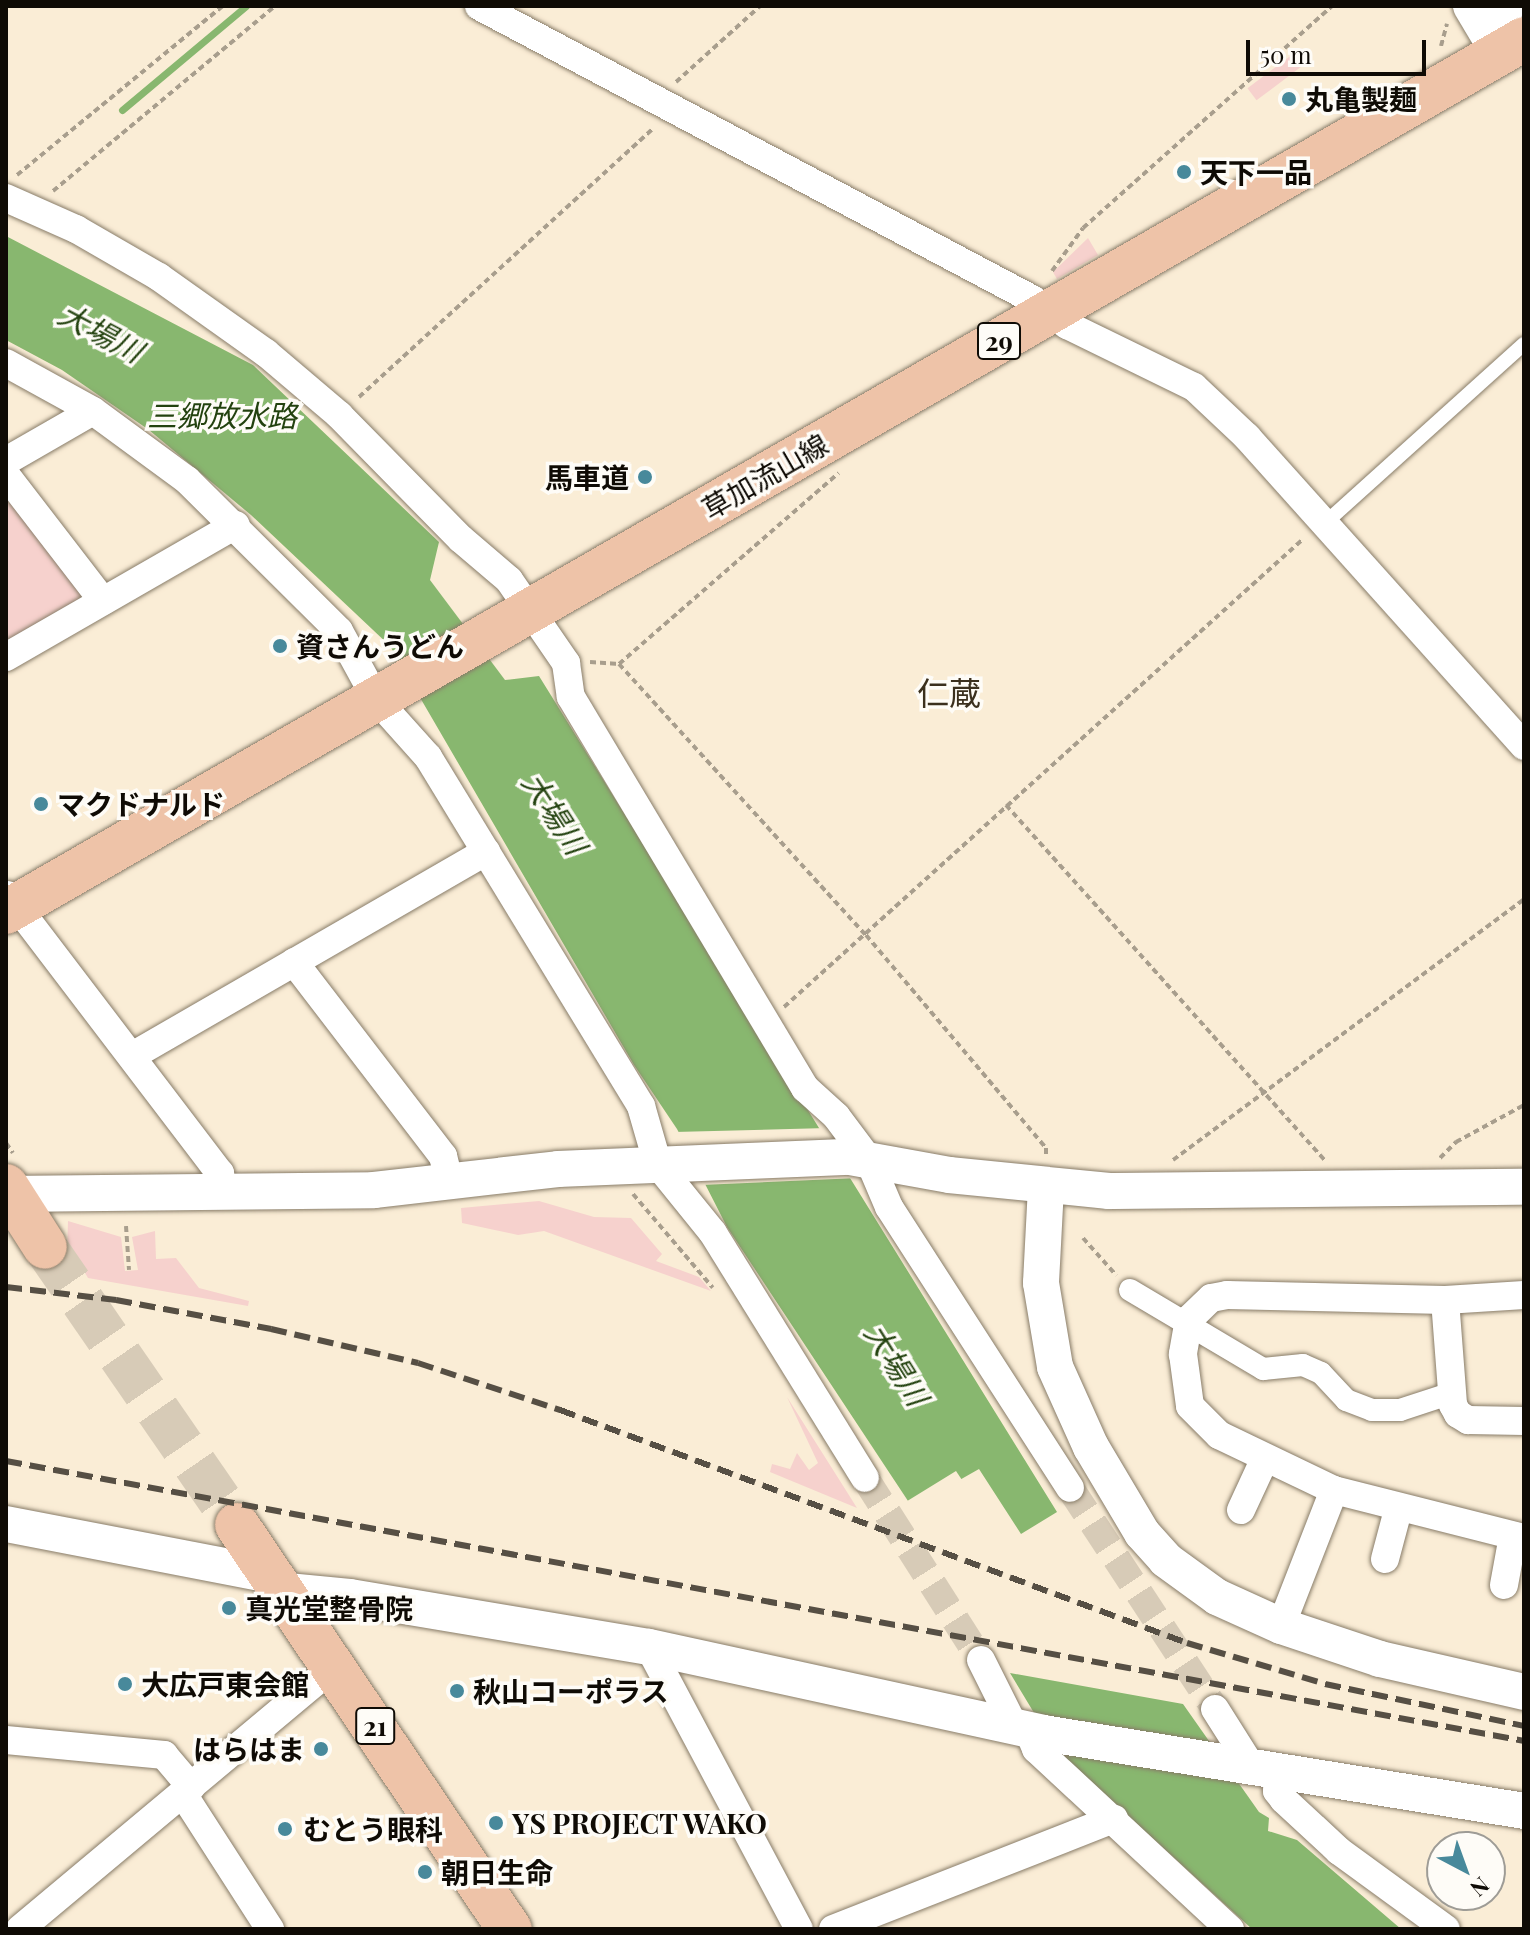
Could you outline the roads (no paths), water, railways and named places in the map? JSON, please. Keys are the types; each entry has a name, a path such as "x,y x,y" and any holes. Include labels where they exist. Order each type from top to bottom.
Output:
{"main road":[{"name":"草加流山線","path":"9,903 384,694 1041,306 1512,46"},
{"path":"8,1192 45,1247"},
{"name":"21","path":"237,1525 271,1582 333,1667 510,1929"}],"street":[{"path":"479,6 1194,387 1323,523 1524,746"},
{"path":"1505,6 1512,46"},
{"path":"1459,13 1512,46"},
{"path":"6,198 33,208 189,295 339,415 461,539 500,569 515,618 566,663 571,697 805,1088 836,1116 889,1207 1070,1488"},
{"path":"6,363 93,411 187,480 236,525 339,631 428,757 641,1106 669,1164 865,1478"},
{"path":"6,461 93,411"},
{"path":"6,475 103,601"},
{"path":"6,657 236,525"},
{"path":"132,1056 486,852"},
{"path":"9,903 132,1056 220,1173 222,1191"},
{"path":"294,962 443,1156 449,1180"},
{"path":"8,1192 374,1190 449,1180 669,1164 860,1158 1046,1187 1166,1193 1524,1187"},
{"path":"1046,1187 1043,1311 1055,1367 1091,1447 1142,1533 1166,1560 1217,1597 1281,1626 1394,1663 1524,1692"},
{"path":"1130,1290 1263,1369 1286,1363 1321,1373 1346,1400 1372,1410 1400,1410 1452,1393"},
{"path":"1504,1585 1519,1537 1398,1510 1334,1490 1209,1429 1190,1406 1183,1354 1187,1326 1211,1298 1227,1295 1445,1300 1524,1295"},
{"path":"1445,1300 1452,1393 1458,1414 1468,1420 1524,1421"},
{"path":"1241,1510 1265,1458"},
{"path":"1281,1626 1334,1490"},
{"path":"1385,1559 1398,1510"},
{"path":"6,1524 271,1582 649,1647 1028,1730 1523,1814"},
{"path":"649,1647 799,1929"},
{"path":"981,1660 1028,1730 1036,1749 1230,1929"},
{"path":"20,1929 333,1667"},
{"path":"1215,1709 1253,1767 1284,1800 1339,1851 1446,1929"},
{"path":"6,1740 164,1755 270,1929"},
{"path":"833,1929 1114,1819"}],"lane":[{"path":"1323,523 1524,344"}],"water":[{"path":"6,236 253,365 439,542 430,580 505,680 539,676 1057,1512 1021,1534 979,1469 912,1507 727,1227 677,1129 634,1065 390,646 251,515 149,430 62,370 6,340"},
{"path":"1010,1673 1183,1704 1259,1812 1269,1818 1268,1831 1297,1840 1401,1929 1252,1929 1057,1751"}],"waterway":[{"path":"122,110 246,6"}],"tunnel":[{"path":"45,1247 237,1525"},
{"path":"865,1478 981,1660"},
{"path":"1070,1488 1215,1709"}],"railway":[{"path":"6,1287 116,1300 271,1329 418,1363 560,1410 1187,1643 1325,1684 1524,1726"},
{"path":"6,1461 1524,1741"}],"place":[{"name":"丸亀製麺","path":"1289,99"},
{"name":"天下一品","path":"1184,172"},
{"name":"馬車道","path":"645,477"},
{"name":"資さんうどん","path":"280,646"},
{"name":"マクドナルド","path":"41,804"},
{"name":"真光堂整骨院","path":"229,1608"},
{"name":"大広戸東会館","path":"125,1684"},
{"name":"秋山コーポラス","path":"457,1691"},
{"name":"はらはま","path":"321,1749"},
{"name":"YS PROJECT WAKO","path":"496,1823"},
{"name":"むとう眼科","path":"285,1829"},
{"name":"朝日生命","path":"425,1872"}],"district":[{"name":"仁蔵","path":"949,692"}],"water label":[{"name":"大場川","path":"101,332"},
{"name":"三郷放水路","path":"222,415"},
{"name":"大場川","path":"555,813"},
{"name":"大場川","path":"897,1364"}]}
